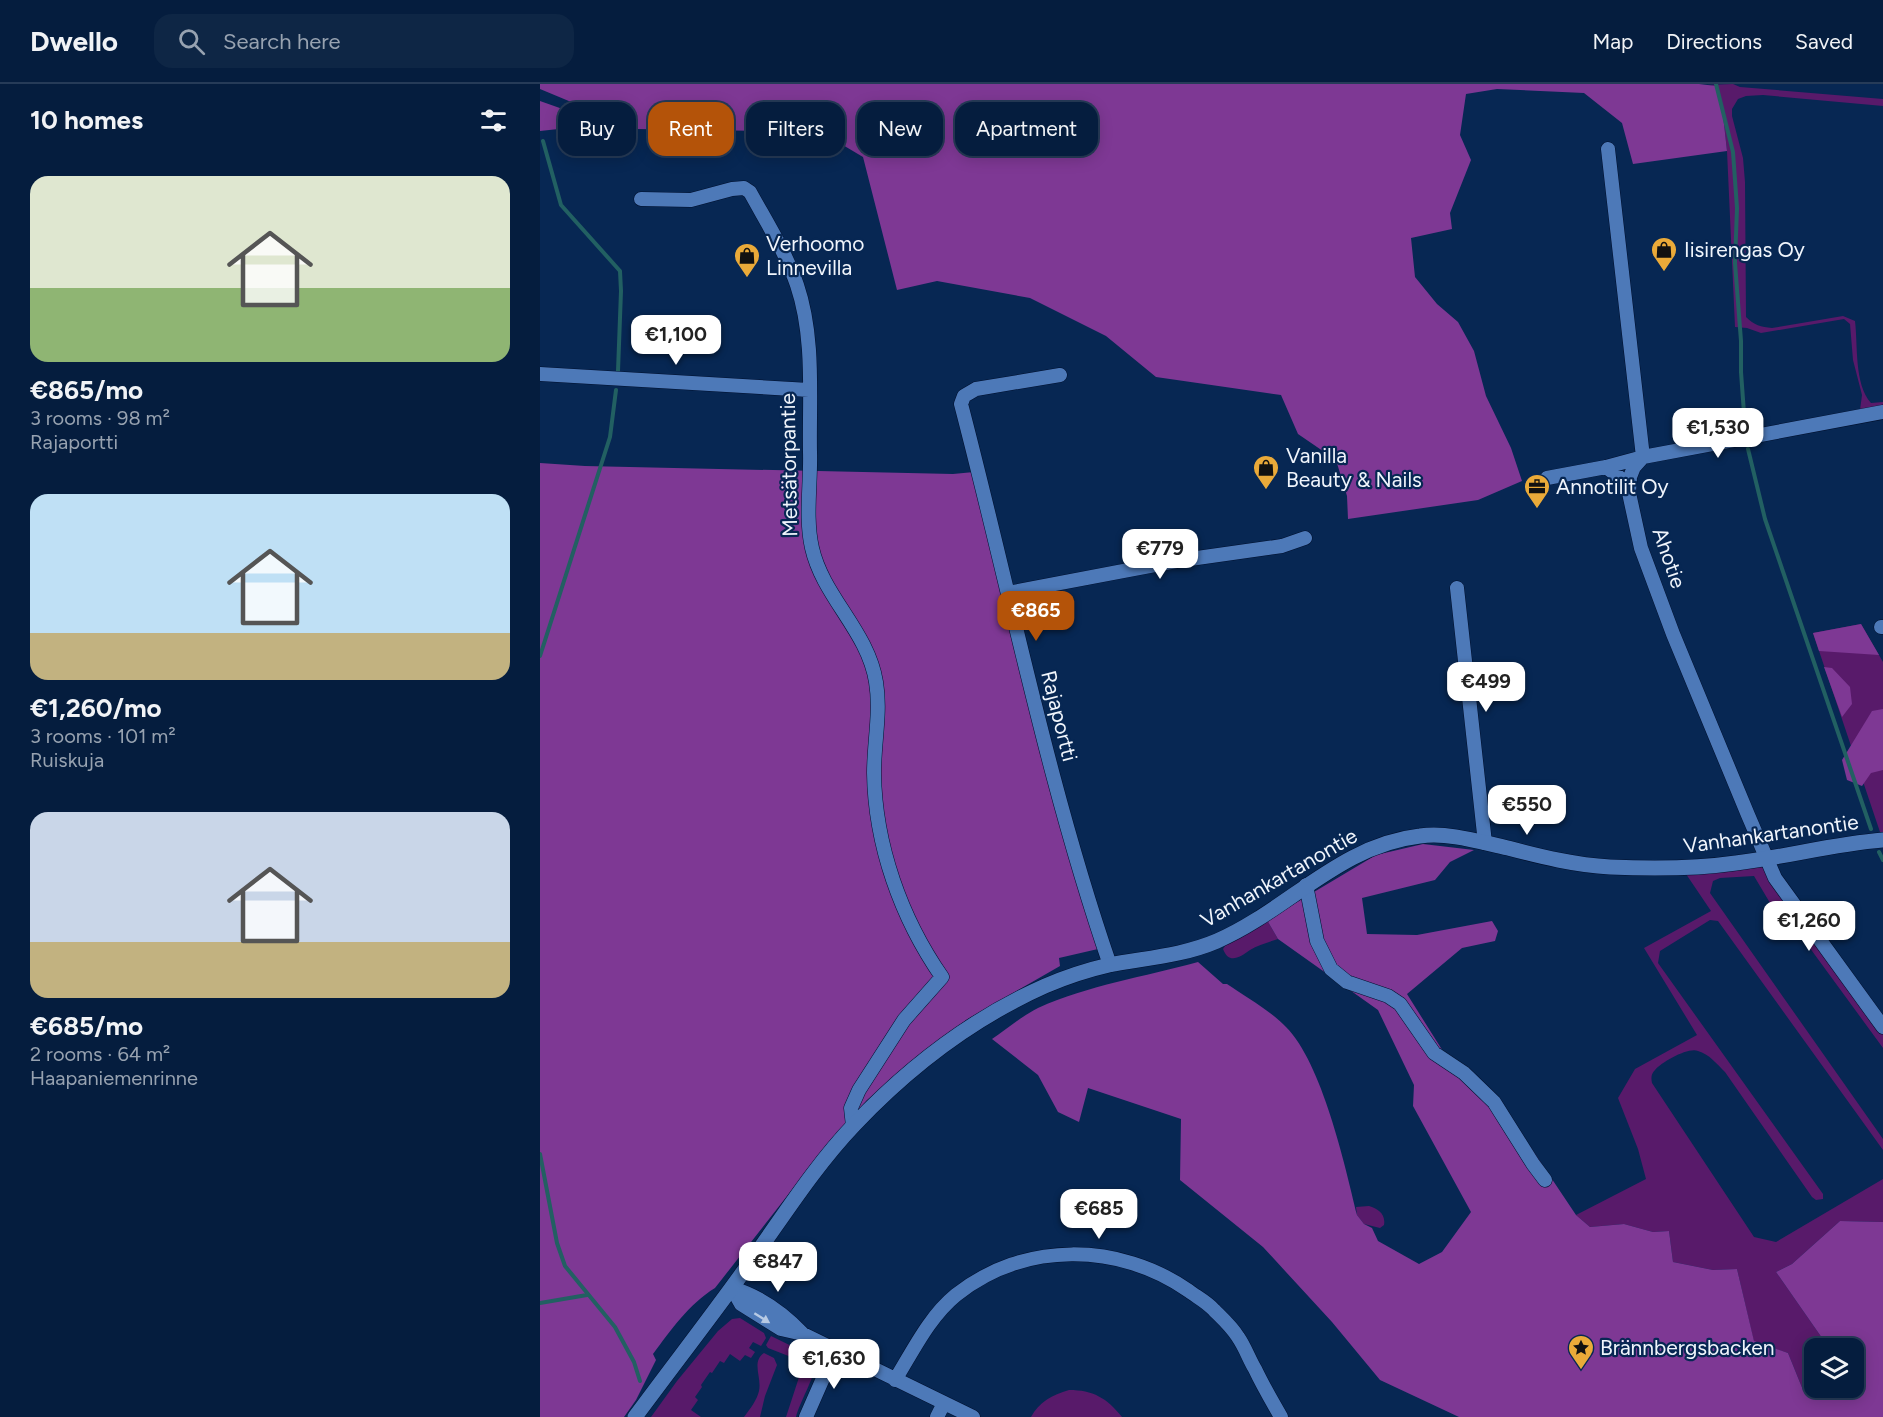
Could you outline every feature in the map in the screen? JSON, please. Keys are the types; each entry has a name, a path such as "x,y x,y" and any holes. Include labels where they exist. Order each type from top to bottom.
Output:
{"street":[{"path":"1608,149 1643,457"},
{"name":"Metsätorpantie","path":"641,200 690,200 744,188 750,192 790,266 806,317 809,349 809,518 812,548 826,584 853,624 872,662 878,700 875,794 883,844 910,923 924,951 942,977 904,1020 859,1090 851,1108 853,1126"},
{"path":"540,374 809,390"},
{"name":"Rajaportti","path":"1060,375 976,389 964,396 961,404 1051,771 1110,965"},
{"path":"1547,478 1606,467 1643,457 1883,412"},
{"name":"Ahotie","path":"1643,457 1634,467 1630,477 1629,492 1641,548 1673,634 1766,858 1775,878 1883,1027"},
{"path":"1606,467 1618,477 1629,492"},
{"path":"1008,593 1176,561 1282,546 1305,538"},
{"path":"1457,588 1485,843"},
{"name":"Vanhankartanontie","path":"635,1417 818,1168 853,1126 933,1054 974,1025 1044,986 1071,975 1110,965 1192,950 1219,940 1254,921 1353,856 1401,838 1425,835 1447,836 1557,860 1606,867 1651,869 1704,867 1821,847 1883,840"},
{"path":"1306,885 1317,941 1331,969 1347,982 1388,996 1400,1004 1434,1053 1464,1073 1494,1102 1545,1180"},
{"path":"895,1380 931,1322 954,1297 966,1288 988,1275 1019,1263 1057,1254 1081,1253 1111,1257 1143,1266 1174,1280 1213,1308 1238,1337 1281,1417"},
{"path":"732,1287 741,1304 781,1329 803,1334 973,1417"},
{"path":"806,1417 835,1351"},
{"path":"937,1417 944,1403"}],"shaded area":[{"path":"540,84 1699,84 1716,86 1722,106 1727,151 1633,164 1622,123 1584,93 1497,89 1466,94 1460,135 1471,160 1450,213 1452,229 1411,238 1415,277 1437,304 1458,322 1474,351 1486,396 1511,448 1522,481 1478,500 1348,519 1347,496 1336,460 1298,434 1281,395 1156,377 1106,336 1030,298 937,281 897,290 861,156 943,156 943,102 857,102 857,153 845,146 845,102 746,102 746,131 734,130 734,102 648,102 648,129 636,129 636,102 571,102 540,89"},
{"path":"1733,84 1740,87 1883,99 1883,106 1763,95 1746,96 1738,99 1732,109 1732,116 1743,158 1745,182 1746,317 1758,325 1772,328 1843,316 1855,321 1859,375 1862,386 1871,403 1883,402 1883,408 1860,410 1862,395 1853,360 1850,324 1844,319 1761,333 1735,327 1727,151 1722,106 1716,86 1705,85"},
{"path":"540,101 558,107 558,129 540,131"},
{"path":"540,463 585,466 953,474 974,472 1098,949 1059,958 1060,966 966,1020 867,1100 809,1168 715,1288 681,1318 653,1354 656,1360 636,1400 624,1417 540,1417"},
{"path":"1861,624 1883,662 1883,832 1880,832 1813,633"},
{"path":"1861,624 1879,655 1819,651 1813,633"},
{"path":"1824,667 1832,668 1850,687 1852,704 1842,717"},
{"path":"1883,709 1883,770 1871,773 1862,786 1847,780 1842,760 1872,711"},
{"path":"1423,844 1474,850 1450,862 1435,880 1362,898 1367,934 1417,935 1492,921 1498,931 1495,941 1462,948 1407,994 1446,1056 1493,1091 1576,1215 1590,1227 1624,1224 1653,1232 1669,1231 1673,1262 1713,1270 1737,1269 1754,1341 1788,1353 1804,1389 1804,1398 1864,1398 1864,1338 1822,1338 1776,1272 1792,1264 1840,1221 1883,1222 1883,1417 1459,1417 1380,1380 1332,1322 1263,1247 1180,1180 1181,1119 1088,1088 1079,1122 1058,1112 1038,1075 992,1039 1032,1011 1057,1000 1097,987 1198,962 1223,984 1227,984 1273,1015 1299,1043 1321,1089 1357,1215 1364,1224 1372,1228 1378,1241 1419,1264 1442,1252 1471,1212 1413,1106 1414,1085 1378,1010 1278,939 1267,920 1376,855"},
{"path":"1761,867 1765,869 1883,1032 1883,1048 1804,940 1779,918 1754,876 1720,878 1713,881 1710,893 1883,1139 1883,1150 1718,921 1710,920 1660,951 1658,963 1823,1194 1823,1199 1816,1200 1812,1197 1725,1072 1709,1057 1694,1050 1669,1059 1653,1073 1652,1083 1754,1237 1776,1242 1883,1179 1883,1222 1840,1221 1792,1264 1776,1272 1822,1338 1804,1338 1803,1390 1788,1353 1754,1342 1737,1269 1713,1270 1673,1262 1669,1231 1653,1232 1624,1224 1590,1227 1576,1215 1646,1179 1638,1149 1618,1098 1635,1069 1697,1035 1644,948 1711,911 1686,874"},
{"path":"1267,920 1278,939 1235,958 1225,954 1223,949 1227,943"},
{"path":"1369,1206 1383,1215 1384,1225 1380,1228 1364,1224 1357,1215 1356,1207"},
{"path":"740,1318 764,1333 766,1338 761,1346 753,1342 749,1348 755,1352 751,1358 745,1355 740,1361 730,1354 724,1363 720,1361 712,1373 710,1372 695,1397 698,1400 691,1410 701,1417 651,1417 718,1331 732,1319"},
{"path":"771,1336 812,1356 814,1361 812,1376 796,1417 786,1417 804,1362 768,1348 766,1345"},
{"path":"764,1353 774,1358 777,1365 760,1417 744,1417 758,1394 760,1386 757,1365"},
{"path":"1069,1390 1099,1396 1122,1417 1031,1417 1047,1400"}],"waterway":[{"path":"1716,84 1733,152 1737,208 1735,263 1745,427"},
{"path":"543,141 561,205 620,271 618,371"},
{"path":"540,656 610,437 616,390"},
{"path":"1748,449 1765,519 1871,829"},
{"path":"1879,852 1883,860"},
{"path":"540,1154 557,1243 565,1266 615,1327 634,1362 640,1381"},
{"path":"540,1303 587,1295"}],"place":[{"name":"Iisirengas Oy","path":"1664,273"},
{"name":"Verhoomo Linnevilla","path":"747,279"},
{"name":"Vanilla Beauty & Nails","path":"1266,491"},
{"name":"Annotilit Oy","path":"1537,510"},
{"name":"Brännbergsbacken","path":"1581,1371"}]}
